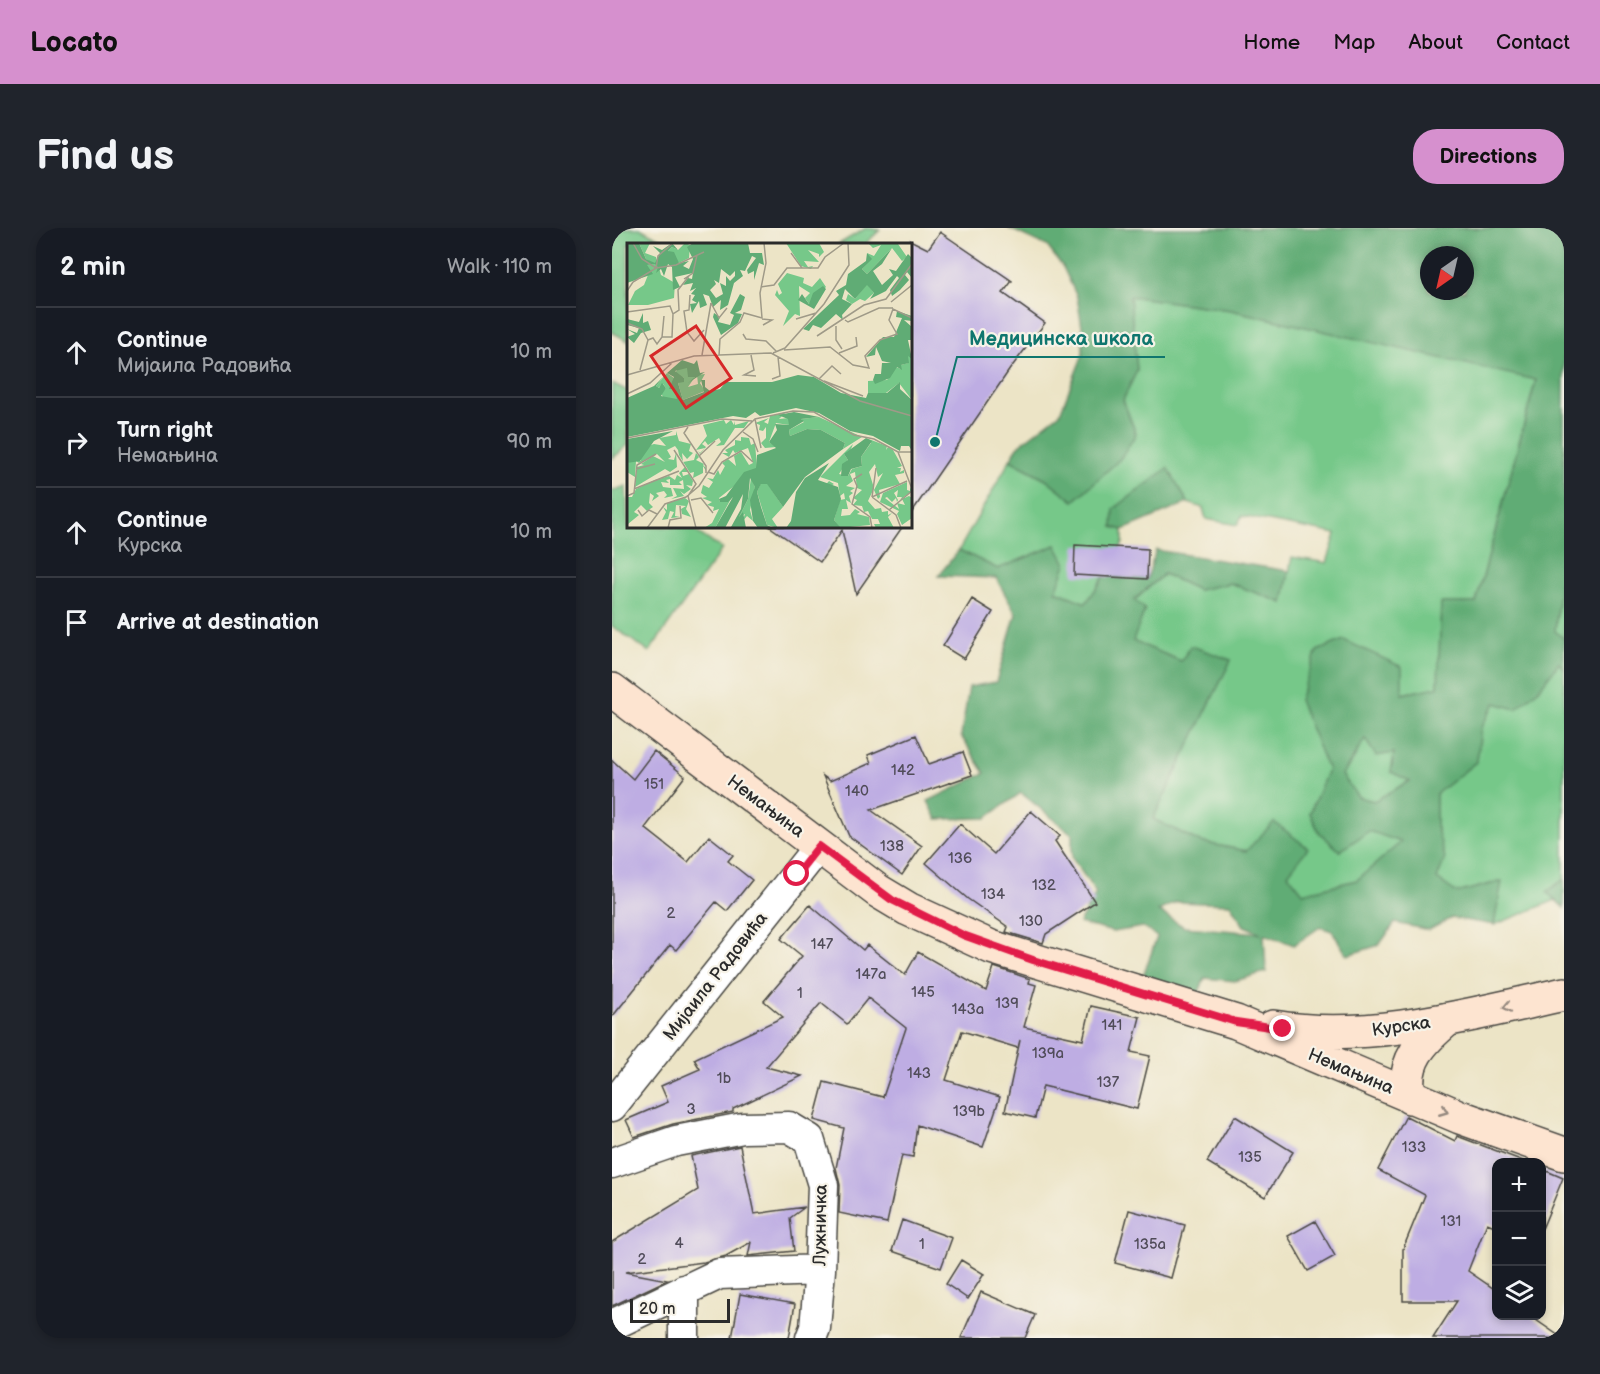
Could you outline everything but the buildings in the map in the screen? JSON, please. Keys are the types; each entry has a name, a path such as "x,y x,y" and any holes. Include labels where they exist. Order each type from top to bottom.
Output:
{"main road":[{"name":"Немањина","path":"612,690 892,900 963,935 1033,960 1236,1022 1410,1097 1564,1154"},
{"name":"Курска","path":"1236,1022 1283,1029 1340,1032 1377,1030 1448,1019 1564,994"},
{"path":"1410,1097 1407,1084 1410,1062 1430,1035 1448,1019"}],"street":[{"name":"Мијаила Радовића","path":"612,1106 819,846"},
{"name":"Лужничка","path":"612,1163 676,1140 742,1128 789,1127 809,1139 823,1185 820,1270 815,1328 811,1338"},
{"path":"612,1325 719,1274 820,1270"},
{"path":"684,1290 684,1338"}],"green space":[{"path":"612,228 640,228 667,243 627,243 627,340 612,332"},
{"path":"866,228 880,230 866,243 841,243"},
{"path":"1008,228 1564,228 1564,578 1560,584 1555,631 1564,639 1564,669 1559,663 1538,690 1516,709 1495,703 1481,727 1477,761 1436,794 1436,825 1445,858 1437,879 1457,893 1502,881 1494,925 1452,918 1429,930 1395,923 1379,945 1347,955 1332,931 1320,927 1294,945 1264,934 1266,972 1235,981 1205,978 1198,994 1143,976 1157,937 1143,927 1113,932 1079,923 1096,893 1072,858 1072,834 1021,793 986,818 937,819 928,801 985,773 961,736 969,687 996,682 1016,614 996,578 938,576 959,550 998,569 1056,545 1066,564 1056,591 1086,603 1104,577 1147,579 1156,550 1289,571 1283,603 1230,583 1198,590 1164,574 1134,600 1145,609 1133,641 1181,661 1191,646 1231,660 1153,819 1200,842 1246,851 1274,822 1308,848 1288,874 1303,893 1357,880 1401,842 1369,831 1340,851 1319,832 1310,813 1328,770 1299,700 1317,651 1344,640 1402,667 1402,694 1438,687 1441,603 1476,603 1536,380 1231,310 1130,296 1137,370 1123,400 1136,434 1120,459 1074,501 1046,479 1010,460 1019,445 1060,413 1083,354 1082,327 1077,297 1063,267 1047,246","holes":["1365,739 1376,756 1394,753 1391,772 1410,781 1374,801 1358,797 1342,775","1177,902 1230,904 1244,926 1261,933 1184,927 1158,911"]},
{"path":"1129,296 1231,310 1536,379 1476,603 1441,603 1438,687 1402,694 1344,640 1317,651 1300,700 1328,770 1310,813 1319,832 1340,851 1369,830 1402,842 1357,880 1303,893 1288,874 1247,851 1200,842 1153,819 1231,660 1181,661 1132,641 1145,610 1134,601 1164,574 1198,590 1230,583 1283,603 1292,557 1327,563 1336,534 1242,516 1237,525 1206,519 1203,508 1188,503 1167,468 1113,527 1123,530 1123,543 1087,604 1056,591 1056,545 998,569 959,550 1010,460 1046,479 1074,501 1120,458 1136,434 1123,400 1137,370"},
{"path":"612,383 627,390 627,446 612,459"},
{"path":"1168,468 1188,503 1123,530 1113,527 1114,509"},
{"path":"626,486 627,528 690,528 722,549 649,652 612,626 612,491"},
{"path":"1564,578 1564,639 1555,631 1560,584"},
{"path":"1559,662 1564,669 1564,879 1547,892 1556,900 1494,925 1501,881 1457,893 1437,879 1444,858 1436,825 1436,794 1477,761 1481,727 1495,703 1538,690"},
{"path":"1364,738 1395,753 1410,781 1374,801 1358,797 1342,775 1354,759"},
{"path":"1564,879 1564,908 1547,892"}],"place":[{"name":"Медицинска школа","path":"935,442"}],"route":[{"path":"797,874 819,846 892,900 963,935 1033,960 1236,1022 1283,1029"}]}
